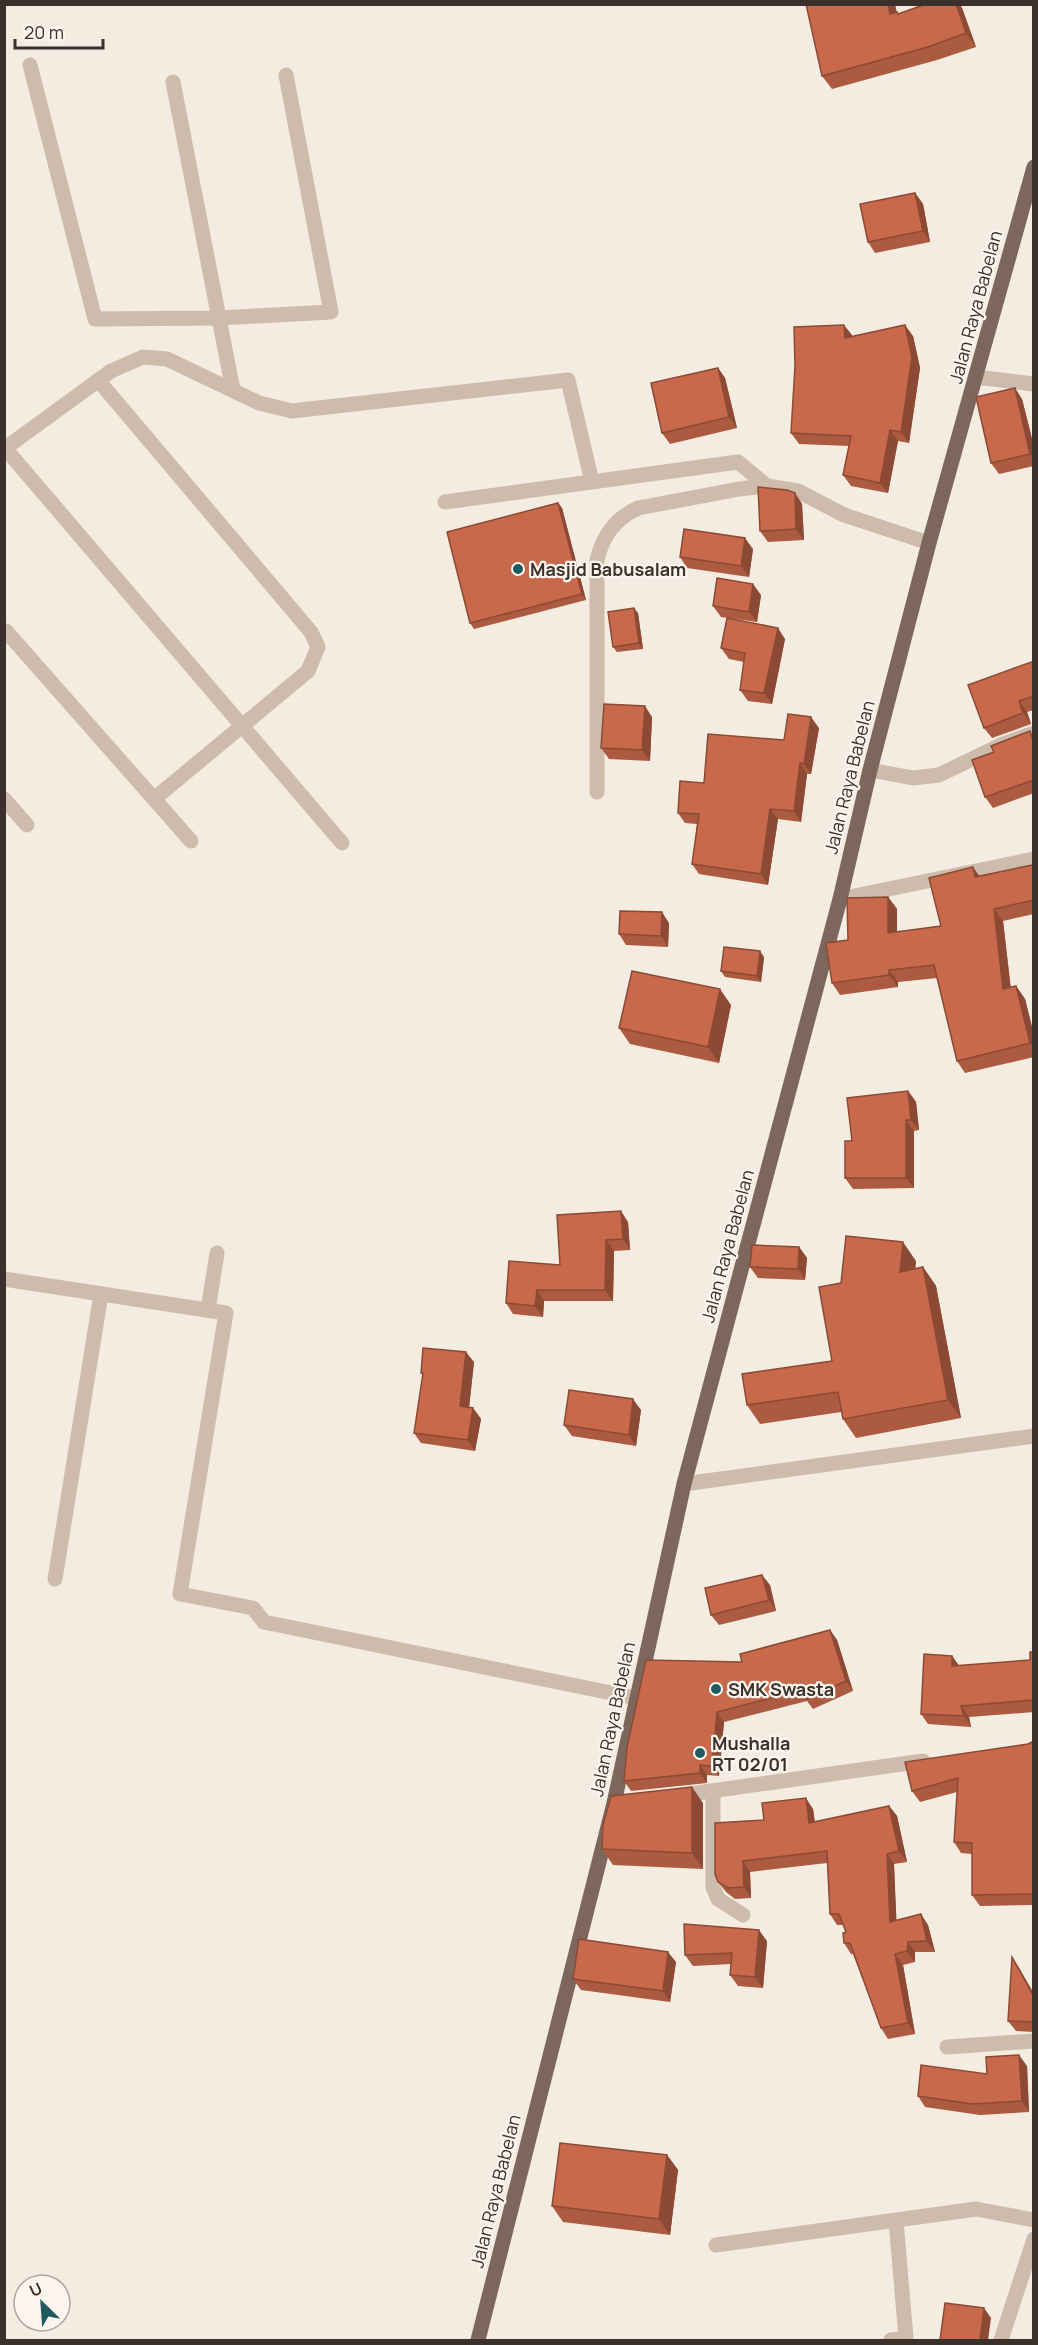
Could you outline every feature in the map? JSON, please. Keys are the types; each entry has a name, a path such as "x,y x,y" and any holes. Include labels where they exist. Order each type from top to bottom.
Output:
{"main road":[{"name":"Jalan Raya Babelan","path":"478,2340 619,1802 636,1698 684,1484 840,899 870,770 929,543 1034,167"}],"street":[{"path":"30,65 95,319 219,318 331,312 286,75"},
{"path":"173,82 232,390"},
{"path":"342,843 5,448 111,371 143,357 166,359 259,403 292,411 568,380 592,482"},
{"path":"976,378 1034,384"},
{"path":"98,380 311,632 318,647 308,670 154,800"},
{"path":"445,502 738,462 766,486"},
{"path":"597,792 597,560 600,544 611,526 626,514 638,508 766,486 798,491 844,515 929,543"},
{"path":"4,633 6,631 191,841"},
{"path":"870,770 913,778 939,775 1003,744 1034,733"},
{"path":"4,800 27,825"},
{"path":"840,899 1034,859"},
{"path":"208,1310 217,1253"},
{"path":"4,1279 226,1313 180,1594 253,1608 264,1622 636,1698"},
{"path":"55,1579 101,1294"},
{"path":"684,1484 1034,1436"},
{"path":"658,1798 942,1758"},
{"path":"713,1792 713,1887 718,1899 743,1915"},
{"path":"947,2047 1034,2041"},
{"path":"716,2244 976,2209 1034,2220"},
{"path":"891,2340 906,2338 896,2220"},
{"path":"1001,2340 1034,2240"}],"building":[{"path":"806,4 888,4 890,14 897,12 898,14 926,4 956,4 966,33 928,47 822,76"},
{"path":"915,193 923,231 868,242 860,204"},
{"path":"844,325 845,338 905,325 912,357 901,432 890,430 880,483 843,475 851,436 791,433 795,366 794,327"},
{"path":"718,368 729,417 662,433 651,383"},
{"path":"1015,388 1030,454 991,463 976,397"},
{"path":"758,487 795,493 796,529 760,531"},
{"name":"Masjid Babusalam","path":"558,503 582,594 470,623 447,532"},
{"path":"684,529 745,538 741,566 680,557"},
{"path":"717,578 753,584 749,612 713,606"},
{"path":"634,608 639,643 613,647 608,612"},
{"path":"727,618 778,628 764,693 740,690 745,653 721,648"},
{"path":"1034,661 1034,696 1019,701 1023,713 984,728 968,685"},
{"path":"604,704 645,706 642,750 601,748"},
{"path":"788,714 811,717 804,764 800,763 794,811 770,809 761,874 692,864 699,814 678,813 680,781 704,783 708,734 784,740"},
{"path":"1030,731 1034,743 1034,780 985,797 972,760 994,752 991,746"},
{"path":"1032,865 1034,900 994,909 1003,989 1016,986 1030,1043 957,1061 934,965 889,970 889,975 832,983 826,943 848,940 847,898 888,897 888,933 941,926 929,878 973,867 975,877"},
{"path":"620,911 662,912 661,936 619,934"},
{"path":"724,947 760,951 757,976 721,971"},
{"path":"632,971 720,989 708,1047 619,1028"},
{"path":"908,1091 911,1120 906,1120 906,1178 845,1178 845,1141 852,1141 847,1098"},
{"path":"621,1211 623,1239 606,1240 605,1290 537,1290 535,1306 506,1303 509,1261 560,1265 557,1215"},
{"path":"846,1236 903,1242 900,1272 923,1267 948,1400 843,1419 838,1392 747,1405 742,1374 832,1361 819,1287 841,1283"},
{"path":"752,1245 799,1247 798,1269 750,1267"},
{"path":"423,1348 466,1352 460,1406 473,1408 468,1440 414,1433 423,1373 421,1373"},
{"path":"569,1390 633,1399 629,1435 564,1425"},
{"path":"762,1575 769,1600 711,1615 705,1588"},
{"path":"830,1630 846,1681 806,1699 802,1690 717,1712 712,1766 700,1765 700,1773 624,1781 627,1747 646,1660 742,1662 740,1654"},
{"path":"1030,1652 1034,1652 1034,1700 961,1706 964,1716 921,1714 924,1654 952,1656 952,1666 1030,1660"},
{"path":"1034,1741 1034,1894 972,1895 972,1843 954,1842 958,1778 912,1791 905,1762 1028,1744"},
{"path":"692,1787 692,1853 602,1849 603,1825 611,1796"},
{"path":"806,1798 809,1823 889,1806 899,1851 887,1854 890,1922 921,1914 927,1941 908,1942 907,1951 895,1954 908,2023 881,2028 850,1943 844,1943 843,1933 846,1932 839,1914 830,1914 827,1851 743,1861 744,1887 728,1888 718,1882 715,1874 715,1823 764,1820 762,1803"},
{"path":"684,1924 759,1930 755,1977 730,1975 732,1953 685,1955"},
{"path":"579,1939 668,1952 663,1991 573,1979"},
{"path":"1012,1957 1034,1997 1034,2022 1008,2021"},
{"path":"1019,2055 1022,2101 972,2104 918,2096 921,2065 987,2074 986,2057"},
{"path":"560,2143 667,2155 659,2219 552,2206"},
{"path":"945,2303 984,2308 980,2340 940,2340"}],"place":[{"name":"Masjid Babusalam","path":"518,569"},
{"name":"SMK Swasta","path":"716,1689"},
{"name":"Mushalla RT 02/01","path":"700,1753"}]}
